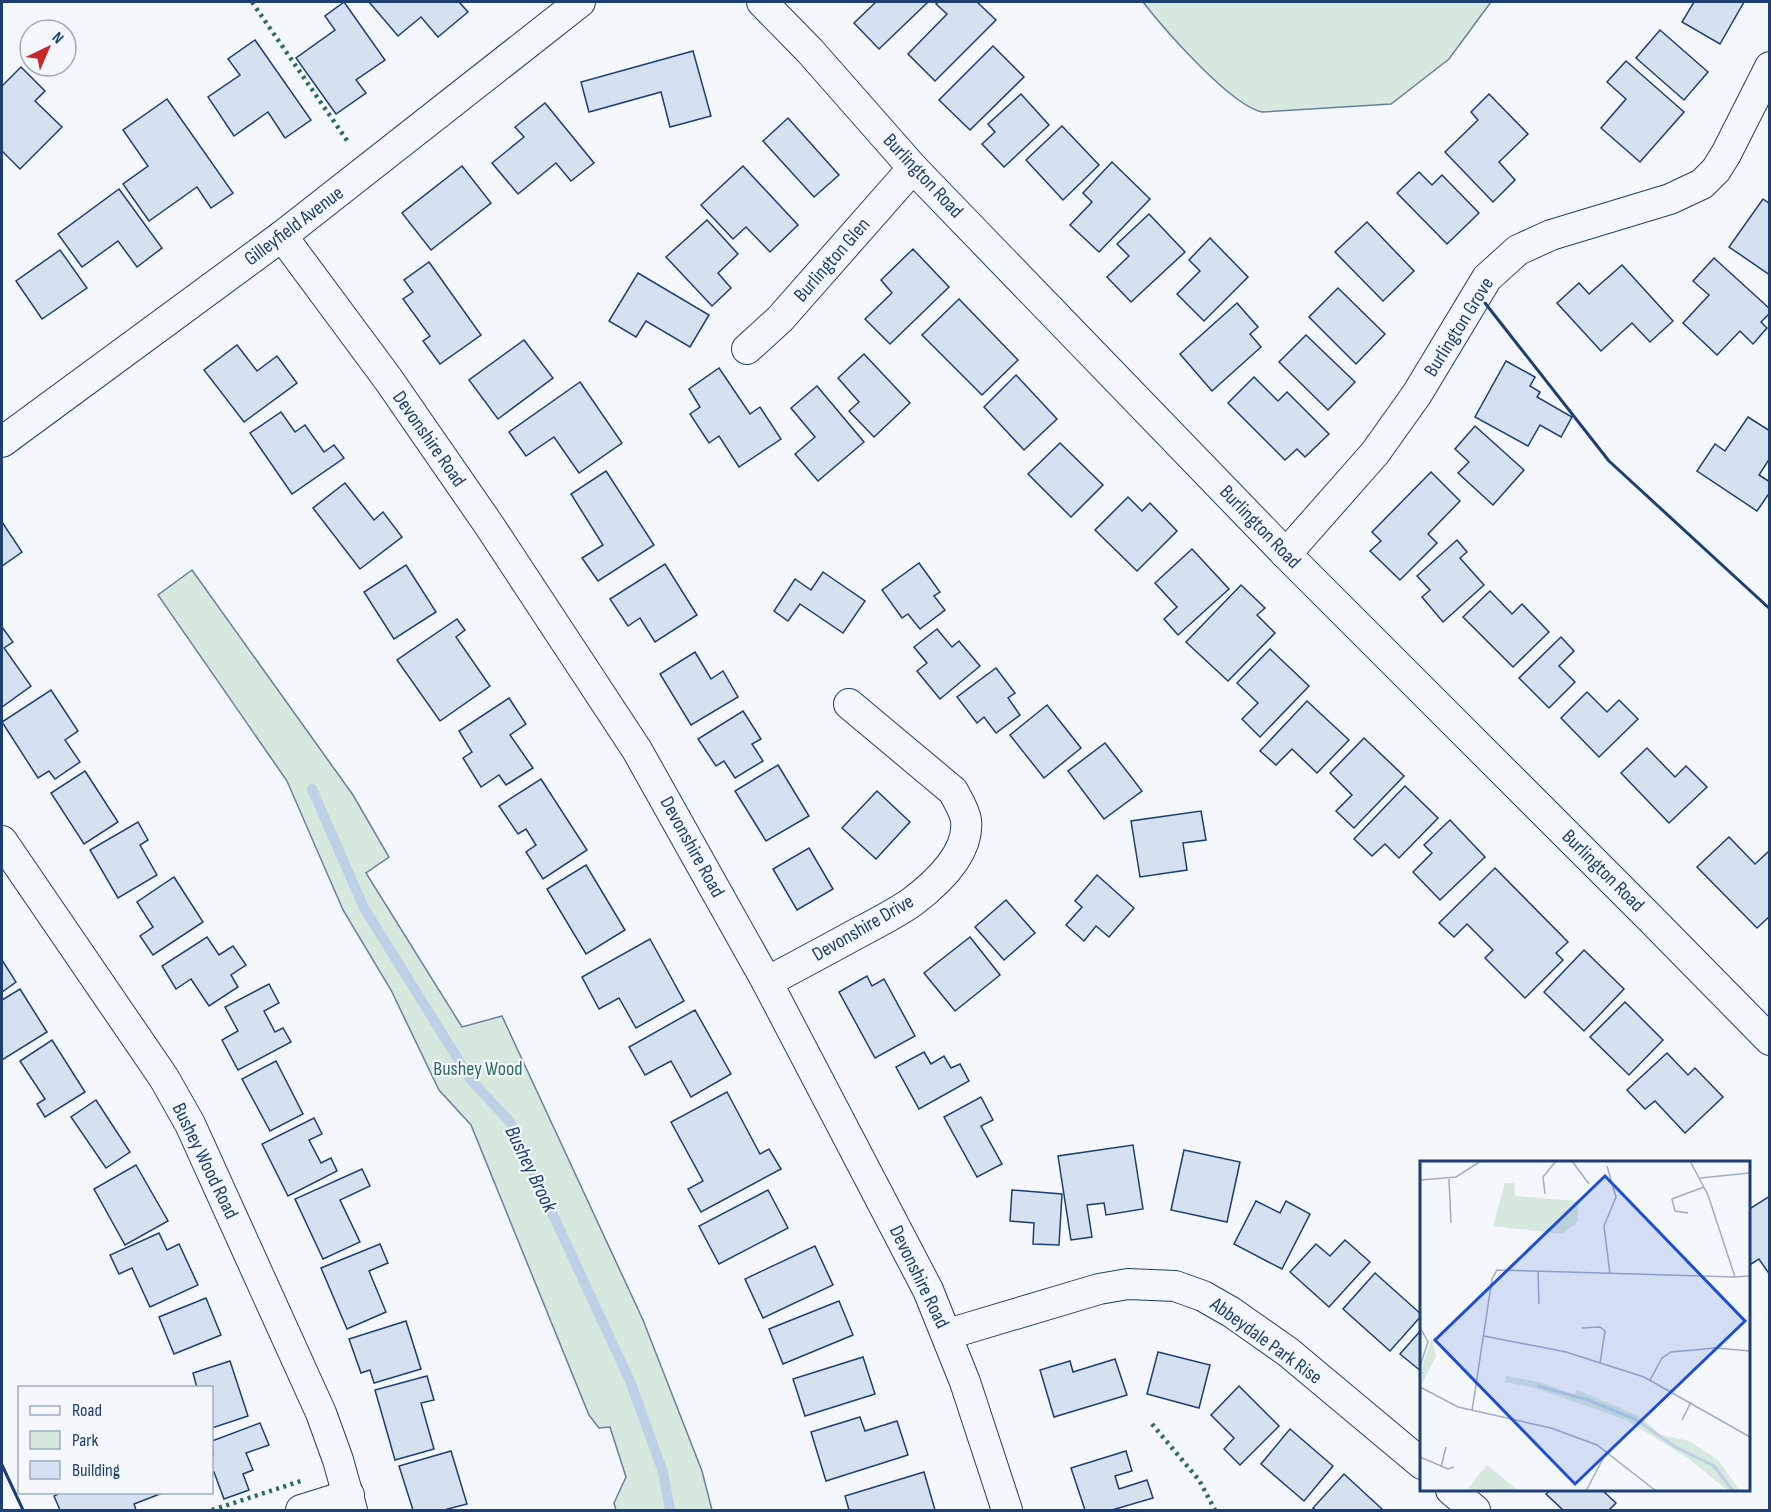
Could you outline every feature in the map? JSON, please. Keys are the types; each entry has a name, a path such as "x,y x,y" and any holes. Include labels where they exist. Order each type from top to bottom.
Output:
{"street":[{"name":"Gilleyfield Avenue","path":"2,442 282,236 580,2"},
{"name":"Burlington Road","path":"762,2 810,51 914,168 1286,554 1770,1040"},
{"name":"Burlington Grove","path":"1286,554 1375,453 1417,394 1486,278 1518,250 1551,235 1670,199 1702,184 1716,170 1726,154 1770,67"},
{"name":"Burlington Glen","path":"747,349 780,319 914,168"},
{"name":"Devonshire Road","path":"282,236 402,398 638,750 767,982 928,1290 948,1334 1007,1510"},
{"name":"Devonshire Drive","path":"767,982 913,902 939,878 956,858 963,841 966,822 962,806 952,791 849,704"},
{"name":"Bushey Wood Road","path":"2,841 164,1078 190,1124 321,1413 350,1503"},
{"name":"Abbeydale Park Rise","path":"948,1334 1099,1289 1128,1284 1175,1286 1203,1296 1231,1312 1288,1352 1420,1462"},
{"path":"1452,1491 1475,1510"},
{"path":"301,1510 350,1503"}],"green space":[{"path":"1143,2 1491,2 1449,59 1391,104 1262,112 1233,96 1216,81 1181,47"},
{"name":"Bushey Wood","path":"192,570 353,795 389,857 366,873 462,1027 502,1016 643,1320 702,1471 712,1510 616,1510 614,1503 626,1477 610,1427 599,1428 589,1415 471,1125 439,1090 391,990 343,910 287,781 158,595"}],"building":[{"path":"344,2 385,60 356,80 366,93 336,114 296,58 335,30 325,16"},
{"path":"369,2 459,2 468,12 438,37 421,17 398,36"},
{"path":"876,2 928,2 879,49 854,23"},
{"path":"938,2 977,2 996,20 935,81 908,54 947,14 936,4"},
{"path":"1694,2 1744,2 1720,44 1682,22"},
{"path":"1660,30 1708,72 1684,100 1636,58"},
{"path":"255,40 311,120 285,138 268,112 234,136 208,97 240,75 228,59"},
{"path":"993,46 1024,77 970,130 939,100"},
{"path":"693,51 711,116 670,127 661,92 589,112 581,82"},
{"path":"1626,61 1684,112 1640,162 1601,128 1626,99 1607,82"},
{"path":"18,70 18,78 32,78 45,91 35,101 62,127 20,169 2,151 2,86"},
{"path":"1021,94 1049,125 1004,167 982,144 995,132 988,124"},
{"path":"1489,94 1528,134 1499,162 1515,180 1493,202 1445,152 1478,120 1471,112"},
{"path":"167,99 233,193 211,208 197,187 149,221 123,184 148,166 123,130"},
{"path":"545,103 594,163 571,181 556,163 518,194 492,163 524,137 515,127"},
{"path":"788,118 839,175 814,197 763,141"},
{"path":"1062,126 1099,165 1063,200 1026,160"},
{"path":"1112,162 1150,199 1099,252 1070,225 1092,202 1083,193"},
{"path":"462,166 491,203 431,250 402,213"},
{"path":"743,166 798,225 770,252 746,227 733,239 701,205"},
{"path":"1419,172 1432,185 1442,175 1479,213 1447,244 1397,193"},
{"path":"119,189 162,248 137,267 118,241 82,267 58,234"},
{"path":"1763,199 1770,204 1770,275 1729,247"},
{"path":"1149,214 1185,252 1131,302 1107,277 1129,256 1117,244"},
{"path":"707,220 738,254 718,273 731,288 712,306 666,257"},
{"path":"1367,222 1414,271 1383,301 1335,252"},
{"path":"1210,238 1248,277 1204,321 1177,294 1200,271 1189,260"},
{"path":"913,249 949,287 890,344 865,319 892,293 881,280"},
{"path":"60,250 87,288 42,319 16,281"},
{"path":"1714,258 1770,309 1770,313 1761,322 1767,328 1753,344 1740,331 1717,355 1683,323 1709,295 1693,281"},
{"path":"429,262 481,335 440,364 423,341 430,336 403,299 413,292 404,280"},
{"path":"1622,265 1673,321 1650,342 1632,323 1601,351 1557,303 1579,283 1589,294"},
{"path":"638,273 709,315 690,347 646,321 636,337 609,321"},
{"path":"1338,288 1385,334 1356,364 1309,317"},
{"path":"959,299 1018,360 982,395 922,335"},
{"path":"1237,303 1258,327 1250,334 1261,347 1212,391 1180,354"},
{"path":"1306,335 1355,382 1328,410 1279,362"},
{"path":"524,340 553,378 498,419 469,380"},
{"path":"237,345 257,371 277,356 297,383 244,422 204,370"},
{"path":"864,354 910,403 874,437 849,411 859,402 838,378"},
{"path":"1506,361 1535,377 1530,386 1540,392 1537,397 1572,417 1561,437 1540,425 1528,446 1475,417"},
{"path":"719,368 750,414 760,407 781,439 739,467 719,436 709,443 690,414 700,407 689,389"},
{"path":"1016,375 1057,419 1024,450 984,407"},
{"path":"1254,377 1278,401 1287,392 1329,434 1305,457 1297,449 1285,460 1228,403"},
{"path":"580,382 622,443 579,473 554,437 526,456 509,432"},
{"path":"817,386 864,442 818,481 795,454 815,437 791,408"},
{"path":"281,412 295,432 305,425 324,452 334,445 344,458 292,494 250,433"},
{"path":"1748,417 1770,431 1770,458 1759,475 1770,482 1770,492 1757,511 1697,471 1715,444 1725,451"},
{"path":"1475,426 1524,470 1493,505 1458,473 1469,462 1455,449"},
{"path":"1060,443 1103,485 1071,517 1028,474"},
{"path":"606,471 654,545 598,581 582,558 603,545 571,494"},
{"path":"1431,472 1460,501 1428,534 1437,543 1400,580 1370,551 1381,541 1372,532"},
{"path":"345,483 374,520 383,512 402,537 360,569 313,508"},
{"path":"1128,497 1142,511 1150,503 1177,531 1137,571 1095,530"},
{"path":"2,522 22,552 2,566"},
{"path":"1457,540 1467,552 1460,558 1484,585 1443,622 1422,597 1430,590 1417,576"},
{"path":"1192,549 1229,589 1178,635 1164,619 1177,607 1155,583"},
{"path":"919,563 940,592 934,596 945,610 920,629 908,614 902,618 882,590"},
{"path":"665,564 697,615 655,642 640,618 628,626 610,599"},
{"path":"406,565 436,612 394,639 364,592"},
{"path":"823,572 865,601 843,633 800,604 788,621 774,611 795,579 811,590"},
{"path":"1241,585 1265,608 1257,615 1275,633 1228,681 1186,642"},
{"path":"1490,591 1512,614 1522,604 1549,632 1513,667 1463,617"},
{"path":"457,619 465,630 456,637 490,686 440,721 397,660"},
{"path":"2,627 13,642 4,648 31,686 2,707"},
{"path":"937,629 952,647 959,641 980,666 940,699 917,671 927,663 914,647"},
{"path":"1561,637 1574,651 1559,666 1575,682 1549,708 1519,678"},
{"path":"1270,649 1309,686 1260,737 1242,719 1258,703 1237,683"},
{"path":"695,652 711,679 723,671 738,697 691,725 660,674"},
{"path":"996,668 1015,693 1008,698 1020,715 996,733 984,717 977,723 957,697"},
{"path":"51,690 78,731 65,740 80,762 55,779 49,771 38,778 2,722"},
{"path":"1587,692 1607,712 1619,700 1638,719 1599,757 1561,718"},
{"path":"509,698 526,724 510,735 533,768 506,785 499,775 481,787 463,758 472,752 459,731"},
{"path":"1307,701 1349,740 1317,773 1292,749 1276,765 1260,751"},
{"path":"1047,705 1081,748 1044,778 1010,735"},
{"path":"743,711 761,739 752,744 763,761 735,778 724,761 716,766 698,739"},
{"path":"1364,738 1404,776 1354,828 1336,811 1352,795 1330,773"},
{"path":"1105,743 1142,791 1104,819 1068,771"},
{"path":"1647,748 1675,777 1686,766 1707,787 1669,823 1621,773"},
{"path":"778,765 809,816 766,841 735,791"},
{"path":"85,771 118,822 84,844 51,793"},
{"path":"541,779 587,850 543,879 526,852 536,845 526,829 518,834 499,806"},
{"path":"1405,786 1438,818 1399,858 1385,844 1372,856 1354,839"},
{"path":"877,791 910,822 876,859 842,828"},
{"path":"1201,811 1206,840 1183,843 1187,870 1140,877 1131,821"},
{"path":"1450,820 1485,857 1440,900 1413,872 1432,853 1424,845"},
{"path":"138,822 148,840 140,845 157,875 118,898 90,850"},
{"path":"1729,837 1755,864 1768,852 1770,853 1770,916 1757,928 1697,867"},
{"path":"809,848 833,889 797,910 773,869"},
{"path":"586,865 625,930 586,954 547,889"},
{"path":"1495,868 1568,942 1556,953 1563,960 1525,998 1485,958 1493,950 1467,924 1454,937 1439,923"},
{"path":"1097,875 1134,908 1109,937 1096,926 1084,941 1066,925 1082,907 1075,901"},
{"path":"174,877 203,922 153,955 140,936 153,927 137,902"},
{"path":"1006,900 1035,933 1004,960 975,927"},
{"path":"207,937 219,955 233,946 246,965 231,975 238,987 209,1006 191,979 176,989 162,966"},
{"path":"970,937 1000,975 955,1011 924,973"},
{"path":"650,939 684,1001 636,1028 619,998 599,1009 582,977"},
{"path":"1584,950 1624,989 1584,1031 1544,992"},
{"path":"2,960 16,982 2,992"},
{"path":"867,976 872,986 884,979 915,1036 875,1058 839,992"},
{"path":"269,984 279,1003 264,1011 275,1032 283,1028 291,1042 238,1070 222,1040 238,1031 225,1007"},
{"path":"20,989 47,1032 2,1060 2,1000"},
{"path":"1625,1002 1663,1040 1629,1075 1590,1037"},
{"path":"695,1010 731,1074 691,1097 671,1061 645,1075 629,1047"},
{"path":"52,1040 85,1092 45,1117 37,1104 45,1099 20,1061"},
{"path":"924,1052 931,1064 944,1056 951,1068 960,1064 969,1081 919,1109 896,1067"},
{"path":"1667,1053 1688,1075 1695,1068 1723,1097 1685,1133 1655,1101 1645,1109 1627,1090"},
{"path":"276,1061 303,1114 270,1131 242,1079"},
{"path":"727,1092 760,1154 769,1149 781,1169 701,1212 688,1189 703,1181 671,1122"},
{"path":"981,1097 993,1120 981,1126 1002,1164 977,1177 944,1117"},
{"path":"96,1100 130,1152 106,1168 71,1117"},
{"path":"314,1118 322,1134 309,1140 321,1163 331,1158 337,1171 288,1196 262,1144"},
{"path":"1133,1145 1143,1209 1106,1215 1104,1203 1087,1205 1092,1237 1071,1240 1058,1156"},
{"path":"1184,1150 1240,1162 1227,1222 1171,1210"},
{"path":"136,1165 168,1221 125,1245 94,1189"},
{"path":"362,1169 370,1186 340,1200 360,1242 323,1259 295,1199"},
{"path":"768,1190 788,1228 719,1264 699,1226"},
{"path":"1012,1190 1062,1194 1059,1245 1033,1244 1034,1223 1010,1221"},
{"path":"1770,1196 1770,1275 1759,1259 1750,1265 1751,1208"},
{"path":"1256,1201 1280,1213 1286,1201 1310,1214 1282,1269 1234,1244"},
{"path":"159,1233 167,1250 179,1244 198,1285 150,1307 132,1268 119,1274 110,1255"},
{"path":"1345,1240 1370,1262 1329,1307 1290,1272 1316,1244 1330,1256"},
{"path":"380,1244 388,1263 369,1271 386,1312 347,1329 321,1268"},
{"path":"815,1246 833,1285 763,1318 745,1279"},
{"path":"1375,1273 1420,1313 1420,1317 1390,1351 1343,1309"},
{"path":"206,1298 221,1335 174,1354 159,1317"},
{"path":"839,1301 853,1335 783,1364 769,1329"},
{"path":"406,1321 421,1369 374,1383 370,1370 361,1373 349,1339"},
{"path":"1420,1331 1420,1370 1400,1354"},
{"path":"1158,1352 1210,1365 1199,1408 1147,1394"},
{"path":"863,1357 875,1394 805,1416 793,1379"},
{"path":"1115,1359 1127,1395 1054,1417 1040,1370 1070,1361 1073,1372"},
{"path":"230,1361 248,1416 213,1428 213,1386 196,1386 193,1373"},
{"path":"427,1376 434,1400 421,1403 434,1449 395,1460 375,1390"},
{"path":"1239,1386 1279,1426 1240,1465 1224,1449 1234,1438 1211,1415"},
{"path":"860,1417 865,1431 897,1421 908,1455 826,1481 811,1432"},
{"path":"260,1423 269,1445 246,1453 253,1470 243,1474 249,1490 224,1499 213,1472 213,1441"},
{"path":"1290,1429 1333,1466 1304,1501 1261,1464"},
{"path":"451,1451 467,1504 444,1510 413,1510 399,1466"},
{"path":"1126,1451 1132,1471 1115,1476 1119,1489 1147,1480 1153,1498 1112,1510 1085,1510 1071,1468"},
{"path":"924,1472 935,1510 849,1510 845,1496"},
{"path":"1344,1474 1383,1510 1316,1510 1313,1508"},
{"path":"1550,1491 1603,1491 1616,1503 1609,1510 1563,1510 1546,1494"},
{"path":"58,1494 160,1494 134,1504 136,1510 60,1510 54,1496"}],"waterway":[{"name":"Bushey Brook","path":"312,789 364,908 471,1080 510,1122 630,1381 663,1472 670,1510"}],"hedge":[{"path":"252,2 348,142"},
{"path":"1152,1424 1199,1480 1215,1510"},
{"path":"212,1510 304,1480"}],"wall":[{"path":"1485,303 1609,461 1770,609"},
{"path":"2,1465 23,1510"}]}
